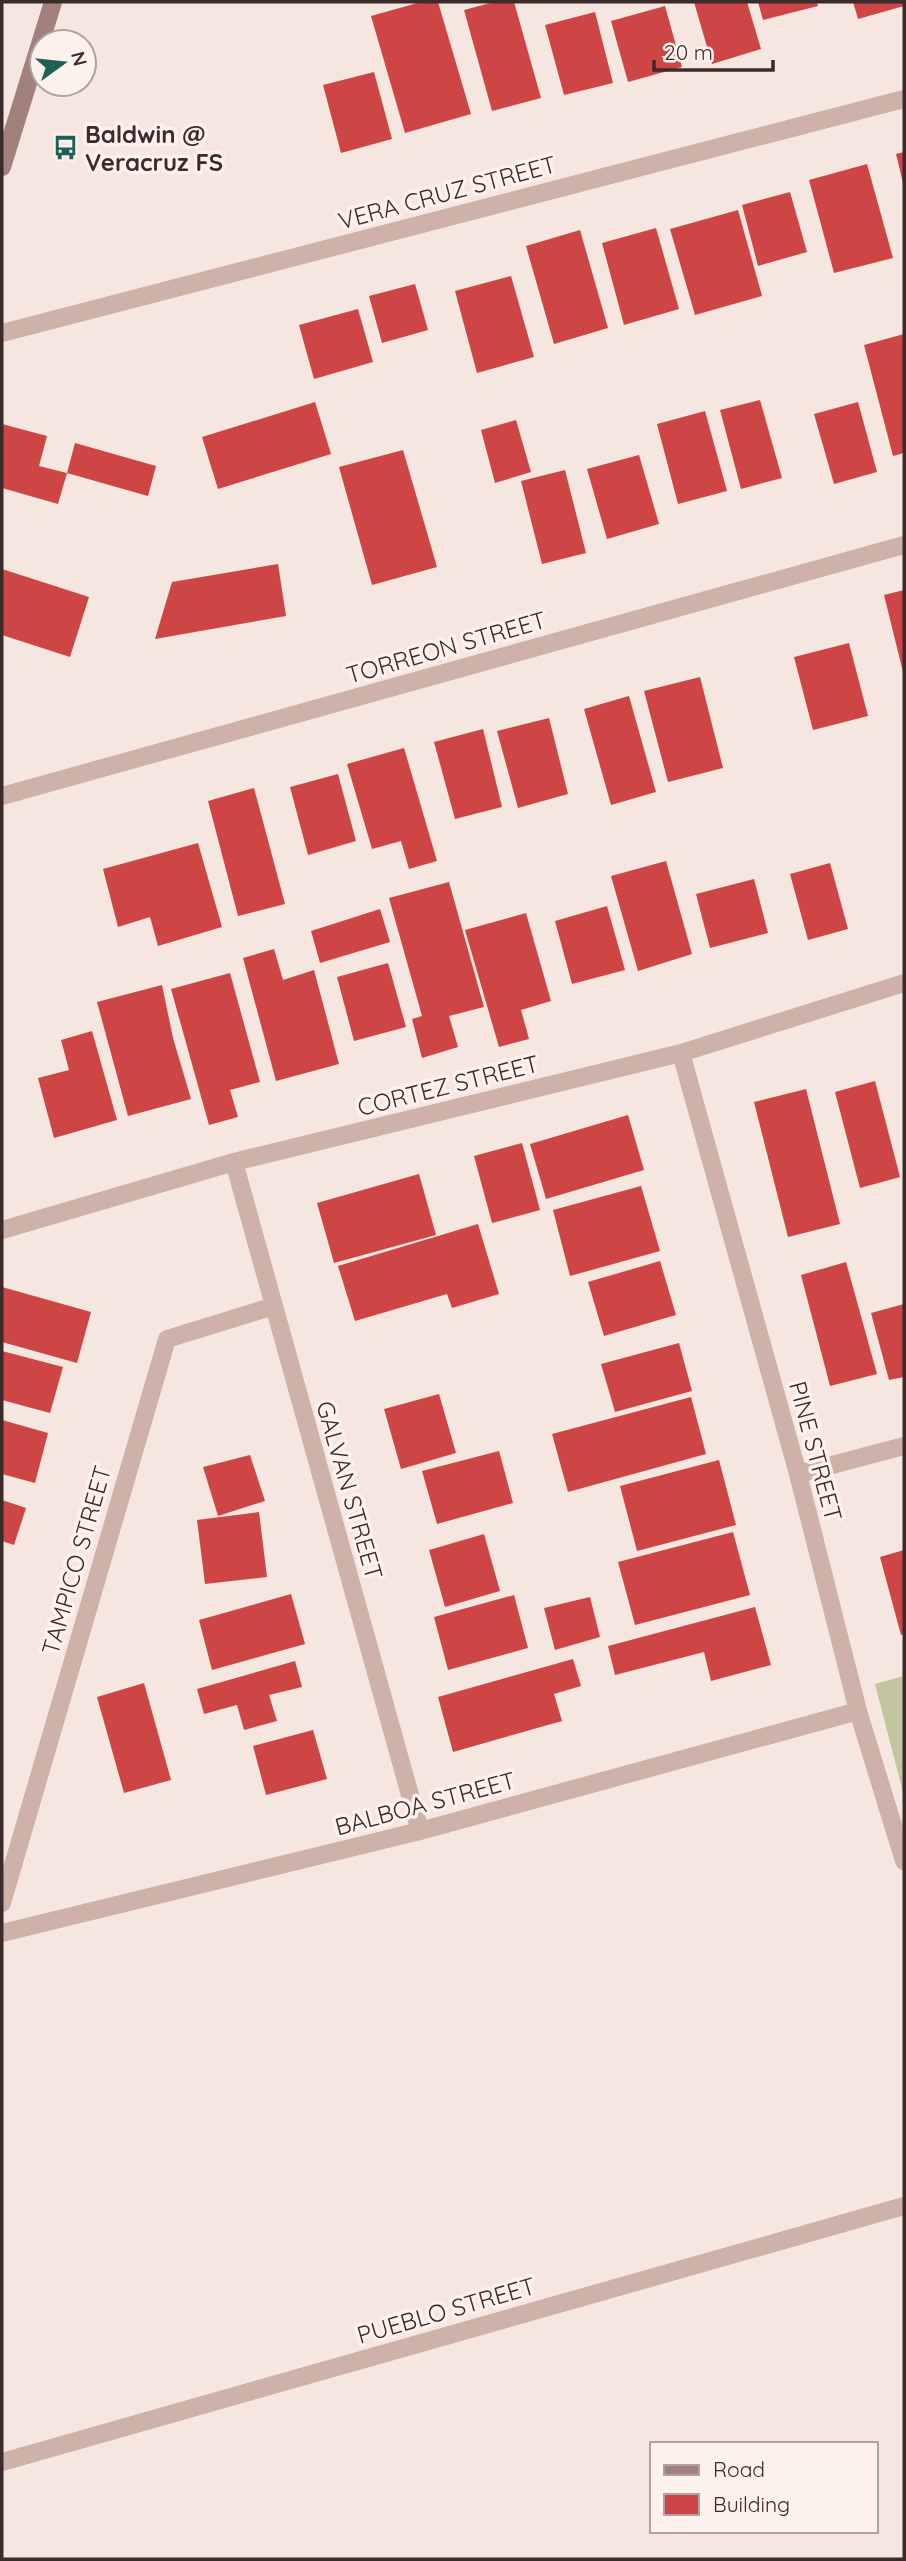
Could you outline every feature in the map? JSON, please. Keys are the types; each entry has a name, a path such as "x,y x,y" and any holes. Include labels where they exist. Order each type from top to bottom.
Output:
{"main road":[{"path":"2,167 53,2"}],"street":[{"name":"VERA CRUZ STREET","path":"2,333 904,99"},
{"name":"TORREON STREET","path":"2,796 904,545"},
{"name":"CORTEZ STREET","path":"2,1230 234,1162 681,1053 904,983"},
{"name":"PINE STREET","path":"681,1053 798,1474 858,1711 904,1861"},
{"name":"GALVAN STREET","path":"234,1162 420,1832"},
{"name":"TAMPICO STREET","path":"2,1903 167,1339 274,1306"},
{"path":"798,1474 904,1446"},
{"name":"BALBOA STREET","path":"2,1933 420,1832 858,1711"},
{"name":"PUEBLO STREET","path":"2,2462 904,2206"}],"green space":[{"path":"904,1676 904,1796 875,1684"}],"building":[{"path":"421,2 438,2 471,114 405,133 371,16"},
{"path":"494,2 514,2 541,98 492,111 464,10"},
{"path":"694,2 747,2 761,49 712,64"},
{"path":"758,2 817,2 818,6 763,20"},
{"path":"853,2 904,2 904,6 858,19"},
{"path":"665,6 682,67 628,82 611,21"},
{"path":"595,12 613,83 564,95 545,25"},
{"path":"374,72 392,139 341,153 323,85"},
{"path":"904,152 904,183 903,183 896,154"},
{"path":"867,164 893,258 834,273 809,180"},
{"path":"790,192 807,252 758,266 742,205"},
{"path":"738,210 762,296 695,315 670,229"},
{"path":"656,228 679,309 624,325 602,243"},
{"path":"580,230 608,328 554,344 526,246"},
{"path":"511,276 534,357 477,373 455,291"},
{"path":"415,284 428,330 382,343 369,296"},
{"path":"358,309 373,362 314,379 299,325"},
{"path":"904,334 904,453 893,456 864,345"},
{"path":"760,400 782,478 741,489 720,410"},
{"path":"315,402 331,454 218,489 202,437"},
{"path":"858,402 877,472 834,484 814,414"},
{"path":"705,411 727,491 678,504 657,424"},
{"path":"516,420 531,472 495,483 481,430"},
{"path":"2,424 47,436 39,466 67,473 58,504 2,488"},
{"path":"75,443 156,466 148,496 67,473"},
{"path":"403,450 437,567 372,585 339,467"},
{"path":"639,455 659,524 607,539 587,469"},
{"path":"565,470 586,553 542,564 521,481"},
{"path":"278,564 286,616 155,639 172,582"},
{"path":"2,569 89,597 70,657 2,635"},
{"path":"904,590 904,672 903,672 884,595"},
{"path":"849,643 868,716 813,730 794,657"},
{"path":"700,677 723,768 668,782 644,691"},
{"path":"629,696 656,792 611,805 584,709"},
{"path":"549,718 568,794 518,808 497,731"},
{"path":"483,729 502,807 455,819 434,742"},
{"path":"404,748 437,861 409,869 401,841 372,849 347,764"},
{"path":"338,774 356,841 308,855 290,787"},
{"path":"254,788 285,904 238,916 208,801"},
{"path":"198,843 222,927 158,946 150,917 118,927 103,869"},
{"path":"666,861 692,954 638,971 611,876"},
{"path":"830,863 848,929 808,940 790,874"},
{"path":"754,879 768,933 710,948 696,894"},
{"path":"449,882 484,1007 449,1016 458,1047 422,1058 412,1019 422,1016 389,898"},
{"path":"607,906 625,970 572,984 555,921"},
{"path":"380,909 390,942 320,963 311,931"},
{"path":"526,913 551,1001 521,1010 529,1039 499,1047 465,930"},
{"path":"274,949 283,980 314,970 339,1064 276,1081 243,958"},
{"path":"388,963 406,1027 354,1041 337,977"},
{"path":"230,973 260,1082 230,1090 238,1117 209,1125 171,989"},
{"path":"162,985 173,1038 191,1099 128,1116 97,1002"},
{"path":"92,1031 117,1120 54,1138 38,1078 69,1070 61,1040"},
{"path":"875,1081 900,1177 860,1188 835,1092"},
{"path":"806,1089 840,1224 788,1237 754,1102"},
{"path":"628,1115 644,1170 546,1199 530,1144"},
{"path":"522,1143 540,1210 492,1223 474,1156"},
{"path":"419,1174 436,1235 334,1263 317,1203"},
{"path":"641,1186 660,1251 570,1276 553,1210"},
{"path":"478,1224 499,1294 452,1308 447,1294 355,1321 338,1266"},
{"path":"660,1261 676,1315 604,1336 588,1282"},
{"path":"846,1262 877,1374 830,1386 801,1275"},
{"path":"2,1287 91,1312 77,1363 2,1342"},
{"path":"904,1304 904,1377 889,1380 871,1313"},
{"path":"679,1343 692,1391 615,1412 601,1364"},
{"path":"2,1351 63,1367 50,1413 2,1400"},
{"path":"439,1394 456,1453 401,1469 384,1409"},
{"path":"691,1397 706,1454 568,1492 552,1434"},
{"path":"2,1420 48,1433 35,1483 2,1474"},
{"path":"499,1451 513,1503 437,1524 422,1471"},
{"path":"250,1455 265,1501 218,1516 203,1467"},
{"path":"719,1460 736,1525 637,1551 620,1486"},
{"path":"2,1500 26,1508 14,1545 2,1541"},
{"path":"259,1512 267,1577 205,1584 197,1520"},
{"path":"733,1532 750,1595 635,1625 618,1562"},
{"path":"484,1534 500,1591 445,1607 429,1550"},
{"path":"904,1550 904,1634 901,1635 880,1557"},
{"path":"291,1594 305,1644 212,1670 199,1620"},
{"path":"514,1595 528,1648 448,1670 434,1617"},
{"path":"590,1597 600,1637 555,1650 544,1608"},
{"path":"755,1607 771,1665 711,1681 704,1652 615,1675 608,1646"},
{"path":"573,1659 581,1686 554,1694 562,1721 453,1752 438,1697"},
{"path":"295,1661 302,1687 269,1695 277,1721 244,1730 237,1705 204,1714 197,1689"},
{"path":"144,1683 171,1780 124,1793 97,1697"},
{"path":"313,1730 327,1779 266,1795 253,1746"}],"place":[{"name":"Baldwin @ Veracruz FS","path":"65,148"}]}
